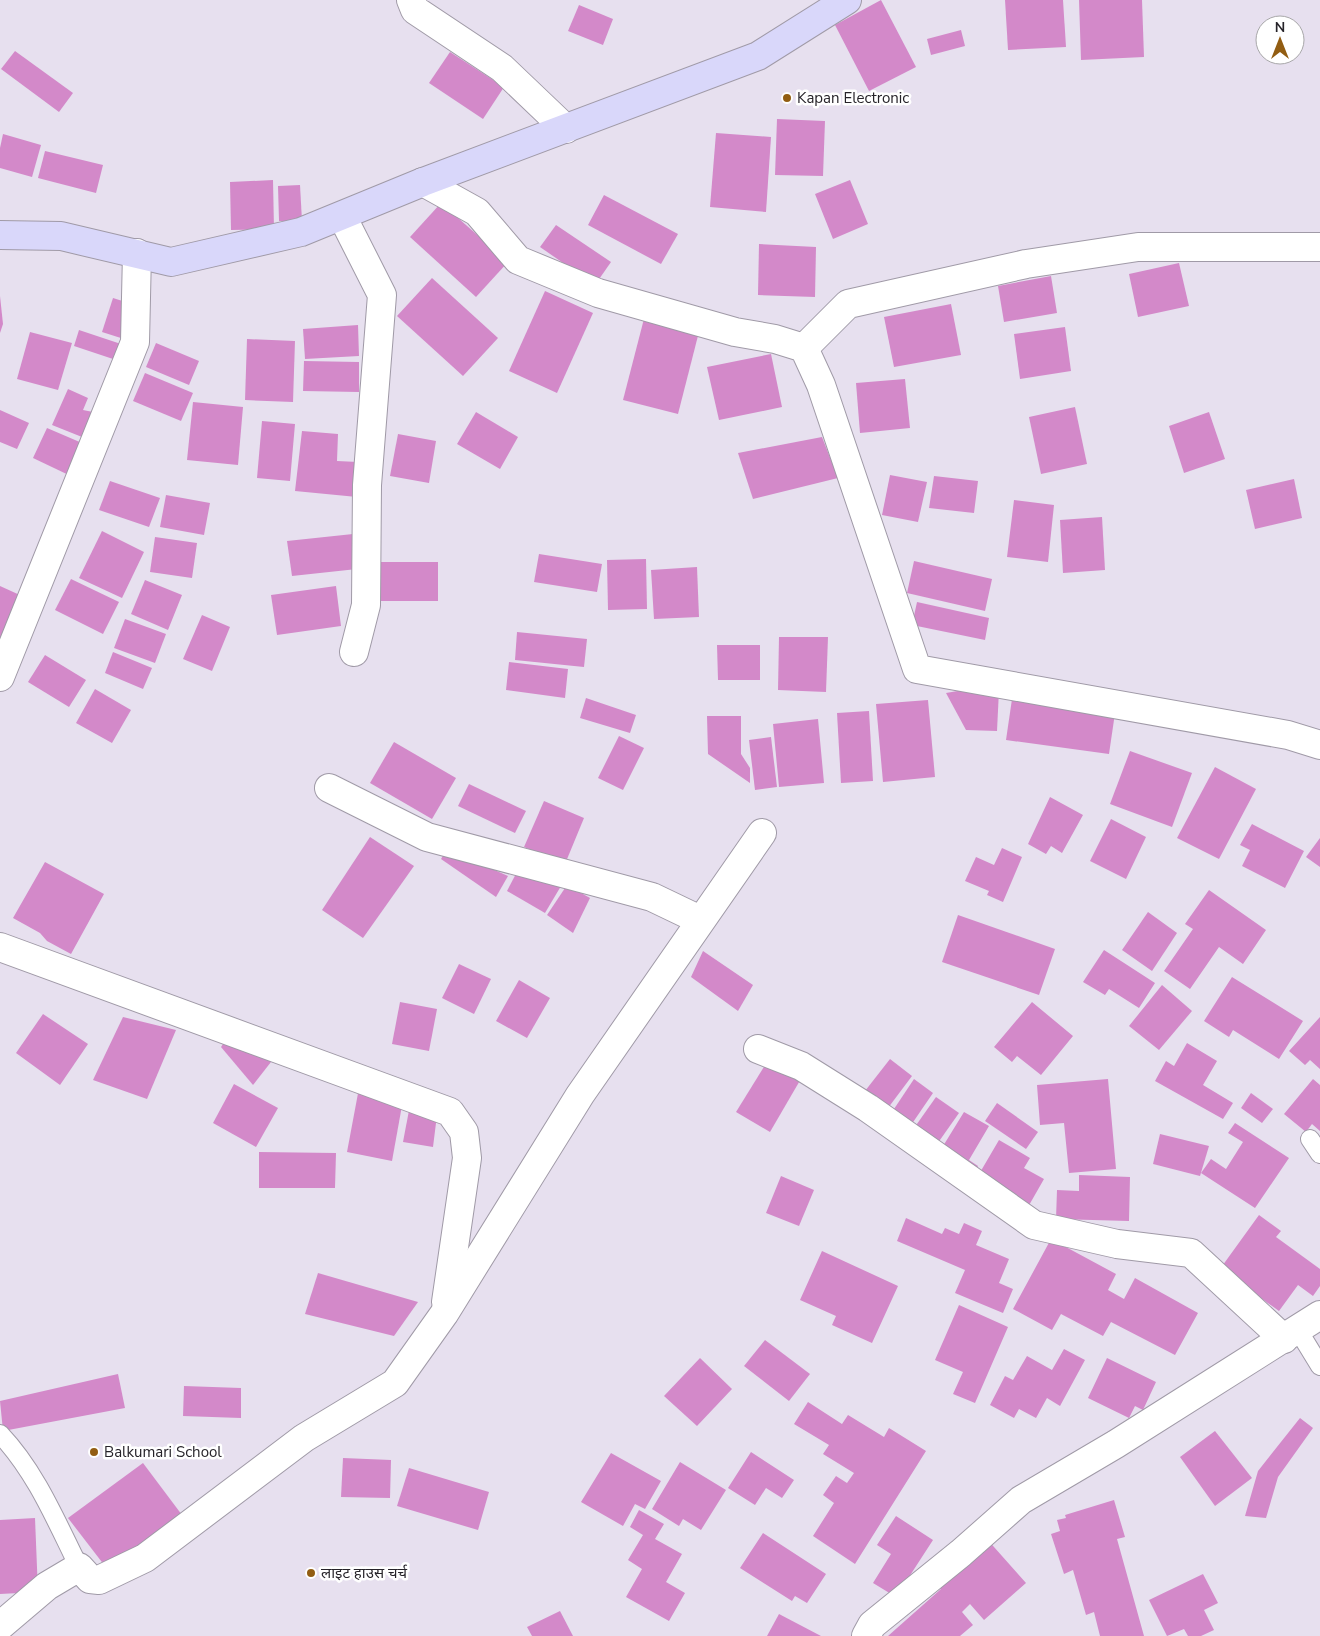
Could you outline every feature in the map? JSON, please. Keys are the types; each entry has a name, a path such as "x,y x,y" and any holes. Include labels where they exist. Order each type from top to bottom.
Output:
{"main road":[{"path":"0,235 61,236 171,262 301,232 423,182 758,56 847,0"}],"street":[{"path":"411,0 415,10 502,68 566,129"},
{"path":"423,182 477,212 518,260 598,293 735,332 776,339 804,348 820,385 917,669 1288,735 1320,745"},
{"path":"342,216 382,296 367,485 366,605 354,652"},
{"path":"804,348 848,304 1026,264 1138,247 1320,247"},
{"path":"0,677 135,342 137,253"},
{"path":"329,788 427,837 652,897 700,920"},
{"path":"0,1626 47,1586 78,1566 90,1579 100,1580 144,1558 304,1438 395,1383 444,1314 580,1095 762,833"},
{"path":"0,947 450,1112 464,1132 467,1158 444,1314"},
{"path":"758,1049 801,1066 868,1108 1034,1225 1117,1244 1191,1253 1300,1328 1116,1444 1021,1500 961,1553 872,1625 866,1636"}],"lane":[{"path":"1310,1139 1320,1154"},
{"path":"1300,1328 1320,1366"},
{"path":"0,1434 14,1449 34,1477 78,1566"}],"building":[{"path":"881,0 916,67 869,91 835,25"},
{"path":"1005,0 1063,0 1066,47 1008,50"},
{"path":"1079,0 1142,0 1144,57 1081,60"},
{"path":"579,5 613,19 603,45 568,31"},
{"path":"961,30 965,46 931,55 927,39"},
{"path":"15,51 73,93 59,112 1,69"},
{"path":"450,52 504,87 483,119 429,83"},
{"path":"777,119 825,121 823,176 775,175"},
{"path":"716,133 771,137 766,212 710,207"},
{"path":"3,134 41,145 32,177 0,168 0,148"},
{"path":"45,151 103,165 96,193 38,178"},
{"path":"273,180 274,229 231,230 230,182"},
{"path":"850,180 868,224 833,239 815,194"},
{"path":"300,185 302,221 279,221 278,186"},
{"path":"604,195 678,234 661,264 588,225"},
{"path":"441,203 508,262 476,297 410,237"},
{"path":"556,225 611,262 595,285 540,247"},
{"path":"759,244 816,247 815,297 758,295"},
{"path":"1179,263 1189,306 1138,317 1129,274"},
{"path":"1051,276 1057,313 1004,322 998,286"},
{"path":"432,278 498,338 463,376 397,316"},
{"path":"545,291 593,313 557,393 509,371"},
{"path":"0,296 3,324 0,333"},
{"path":"113,298 135,305 124,339 102,332"},
{"path":"951,304 961,355 894,367 884,317"},
{"path":"646,311 701,324 678,414 623,400"},
{"path":"358,325 359,356 305,359 303,329"},
{"path":"1065,327 1071,371 1020,379 1014,334"},
{"path":"79,330 124,345 119,361 74,346"},
{"path":"30,332 72,343 58,390 17,379"},
{"path":"247,339 295,341 293,402 245,400"},
{"path":"156,343 199,361 189,385 146,367"},
{"path":"771,354 782,407 719,420 707,367"},
{"path":"304,361 359,362 359,392 303,391"},
{"path":"145,373 193,393 181,421 133,401"},
{"path":"905,379 910,428 860,433 856,383"},
{"path":"68,389 88,398 83,410 103,414 92,441 52,425"},
{"path":"193,402 243,407 238,465 187,460"},
{"path":"1075,407 1087,464 1041,474 1029,417"},
{"path":"0,410 29,423 17,449 0,442"},
{"path":"476,412 518,437 500,469 457,444"},
{"path":"1209,412 1225,459 1184,473 1169,426"},
{"path":"262,421 295,424 290,481 257,478"},
{"path":"47,428 89,446 75,478 33,458"},
{"path":"302,431 338,434 337,461 358,462 357,497 295,491"},
{"path":"398,434 436,441 429,483 390,476"},
{"path":"822,437 838,478 753,499 738,453"},
{"path":"890,475 927,482 918,522 882,515"},
{"path":"934,476 978,481 974,513 929,508"},
{"path":"1294,479 1302,518 1255,529 1246,490"},
{"path":"110,481 160,498 149,527 99,510"},
{"path":"166,495 210,503 204,535 160,527"},
{"path":"1014,500 1054,505 1048,562 1007,557"},
{"path":"1102,517 1105,570 1063,573 1060,520"},
{"path":"102,531 144,552 122,598 79,578"},
{"path":"353,534 357,569 292,576 287,541"},
{"path":"155,537 197,543 192,578 150,572"},
{"path":"539,554 602,564 597,592 534,582"},
{"path":"646,559 647,609 608,610 607,560"},
{"path":"914,561 992,579 985,611 907,593"},
{"path":"377,562 438,562 438,601 377,601"},
{"path":"697,567 699,617 654,619 651,570"},
{"path":"71,579 119,602 103,634 55,610"},
{"path":"145,580 182,595 168,630 131,614"},
{"path":"0,586 22,596 0,644"},
{"path":"336,586 341,626 277,635 271,595"},
{"path":"917,602 989,618 985,640 912,625"},
{"path":"202,615 230,627 212,671 183,659"},
{"path":"125,619 166,634 155,663 114,648"},
{"path":"517,632 587,639 584,667 515,660"},
{"path":"779,637 828,637 826,692 778,690"},
{"path":"717,645 760,645 760,680 718,680"},
{"path":"113,652 152,668 143,689 105,673"},
{"path":"45,655 86,680 69,707 28,682"},
{"path":"509,662 568,669 565,698 506,690"},
{"path":"95,689 131,710 112,743 76,723"},
{"path":"969,689 999,690 997,731 966,730 946,693"},
{"path":"586,698 636,715 630,733 580,718"},
{"path":"1012,699 1115,713 1109,754 1006,740"},
{"path":"928,700 935,777 883,782 876,704"},
{"path":"869,711 873,781 841,783 837,713"},
{"path":"707,716 741,716 741,754 750,768 750,783 708,754"},
{"path":"818,719 824,783 779,787 773,724"},
{"path":"619,736 644,748 623,790 598,778"},
{"path":"771,737 777,787 755,790 749,740"},
{"path":"394,742 456,778 432,819 370,783"},
{"path":"1130,751 1192,773 1172,827 1110,804"},
{"path":"1215,767 1256,789 1219,859 1177,838"},
{"path":"469,784 526,811 515,833 458,806"},
{"path":"1050,797 1083,815 1062,853 1051,846 1046,854 1028,844"},
{"path":"544,801 584,818 565,864 524,847"},
{"path":"1111,819 1146,837 1126,879 1090,861"},
{"path":"1252,824 1304,851 1285,888 1242,866 1250,850 1240,845"},
{"path":"370,837 414,866 363,938 322,910"},
{"path":"1320,838 1320,867 1306,857"},
{"path":"1002,848 1022,857 1003,902 987,895 989,891 965,881 976,857 994,865"},
{"path":"447,849 508,876 496,897 441,859"},
{"path":"45,862 104,894 71,954 47,941 40,933 13,918"},
{"path":"519,868 561,886 545,913 507,891"},
{"path":"567,885 590,898 573,933 547,915"},
{"path":"1209,890 1266,930 1243,964 1219,947 1190,989 1164,971 1193,929 1185,924"},
{"path":"1148,912 1177,933 1152,971 1122,950"},
{"path":"958,915 1055,949 1039,995 942,962"},
{"path":"1104,950 1155,983 1139,1008 1109,989 1105,995 1083,982"},
{"path":"703,951 753,985 738,1011 691,977"},
{"path":"459,964 491,979 474,1014 442,998"},
{"path":"1232,977 1303,1021 1279,1059 1233,1030 1229,1037 1204,1021"},
{"path":"519,980 550,998 527,1038 496,1021"},
{"path":"1162,985 1192,1011 1159,1050 1129,1026"},
{"path":"400,1002 437,1009 429,1051 392,1044"},
{"path":"1032,1002 1073,1036 1041,1075 1017,1056 1012,1062 994,1047"},
{"path":"43,1014 88,1044 60,1085 16,1053"},
{"path":"123,1017 176,1030 147,1099 93,1080"},
{"path":"1320,1017 1320,1069 1310,1060 1305,1065 1289,1051"},
{"path":"229,1035 278,1053 253,1085 221,1047"},
{"path":"1187,1043 1217,1061 1203,1085 1233,1103 1223,1119 1155,1081 1166,1061 1174,1066"},
{"path":"770,1057 802,1077 770,1132 736,1112"},
{"path":"890,1059 912,1076 888,1108 865,1091"},
{"path":"914,1079 933,1093 909,1128 890,1115"},
{"path":"1108,1079 1116,1169 1069,1173 1064,1123 1040,1125 1037,1085"},
{"path":"1313,1079 1320,1085 1320,1131 1312,1124 1306,1132 1284,1114"},
{"path":"234,1084 278,1108 256,1147 213,1123"},
{"path":"359,1088 403,1100 392,1161 347,1152"},
{"path":"1251,1093 1273,1109 1262,1123 1241,1108"},
{"path":"936,1097 959,1113 935,1147 912,1131"},
{"path":"997,1103 1038,1132 1026,1149 985,1121"},
{"path":"410,1105 437,1115 433,1147 403,1142"},
{"path":"964,1112 989,1126 969,1160 978,1166 975,1172 940,1151"},
{"path":"1235,1123 1289,1158 1255,1208 1201,1173 1211,1159 1226,1169 1243,1142 1228,1133"},
{"path":"1160,1134 1209,1146 1200,1176 1153,1164"},
{"path":"999,1140 1030,1158 1024,1168 1044,1179 1028,1207 975,1181"},
{"path":"259,1152 336,1153 335,1188 259,1188"},
{"path":"1079,1175 1130,1177 1129,1221 1056,1219 1057,1190 1079,1191"},
{"path":"781,1176 814,1190 799,1226 766,1213"},
{"path":"1259,1215 1281,1231 1276,1237 1320,1269 1320,1286 1313,1296 1298,1285 1279,1311 1220,1269"},
{"path":"906,1218 942,1234 945,1228 959,1234 964,1223 982,1231 976,1245 1009,1259 999,1283 1013,1289 1003,1313 955,1293 965,1270 897,1241"},
{"path":"1051,1239 1116,1274 1108,1290 1124,1299 1135,1278 1198,1313 1175,1355 1111,1322 1103,1336 1061,1314 1052,1330 1013,1309"},
{"path":"822,1251 898,1286 872,1343 832,1325 836,1316 800,1300"},
{"path":"318,1273 418,1302 394,1336 305,1314"},
{"path":"959,1305 1008,1327 975,1403 953,1394 963,1372 935,1360"},
{"path":"765,1340 810,1374 789,1401 744,1366"},
{"path":"1064,1349 1085,1360 1060,1406 1047,1398 1036,1418 1019,1409 1014,1418 990,1405 1005,1376 1013,1380 1027,1356 1052,1370"},
{"path":"700,1358 732,1389 697,1426 664,1396"},
{"path":"1107,1358 1156,1382 1143,1410 1135,1406 1129,1418 1088,1398"},
{"path":"118,1374 125,1408 3,1431 0,1401"},
{"path":"184,1386 241,1388 241,1418 183,1416"},
{"path":"808,1402 842,1424 848,1415 884,1437 889,1428 926,1451 855,1564 813,1536 834,1503 823,1495 836,1476 847,1483 854,1473 823,1454 829,1445 794,1424"},
{"path":"1300,1418 1313,1428 1278,1477 1266,1518 1245,1516 1258,1471"},
{"path":"1215,1431 1252,1478 1215,1506 1180,1457"},
{"path":"751,1452 794,1480 782,1498 766,1488 755,1505 728,1488"},
{"path":"611,1453 661,1481 645,1509 635,1504 623,1526 581,1502"},
{"path":"343,1458 391,1460 390,1498 341,1497"},
{"path":"680,1462 726,1490 701,1530 683,1519 679,1526 652,1509"},
{"path":"143,1463 182,1515 108,1570 68,1518"},
{"path":"409,1468 489,1492 478,1530 397,1506"},
{"path":"1114,1500 1125,1537 1117,1539 1144,1636 1100,1636 1094,1612 1086,1615 1073,1570 1064,1574 1051,1534 1060,1531 1057,1520 1066,1518 1065,1515"},
{"path":"639,1510 664,1524 655,1539 682,1554 666,1582 685,1593 669,1621 626,1597 642,1569 628,1560 643,1535 630,1527"},
{"path":"896,1516 933,1540 896,1597 873,1583 891,1554 877,1545"},
{"path":"35,1518 38,1592 0,1594 0,1520"},
{"path":"763,1533 826,1574 807,1603 795,1596 792,1601 740,1568"},
{"path":"986,1538 1026,1583 984,1620 970,1604 962,1612 973,1625 960,1636 888,1636 941,1589 934,1582"},
{"path":"1203,1574 1218,1603 1204,1610 1214,1630 1201,1636 1188,1636 1184,1629 1167,1636 1149,1600"},
{"path":"560,1611 573,1636 532,1636 527,1627"},
{"path":"779,1614 821,1636 767,1636"}],"place":[{"name":"Kapan Electronic","path":"787,98"},
{"name":"Balkumari School","path":"94,1452"},
{"name":"लाइट हाउस चर्च","path":"311,1573"}]}
